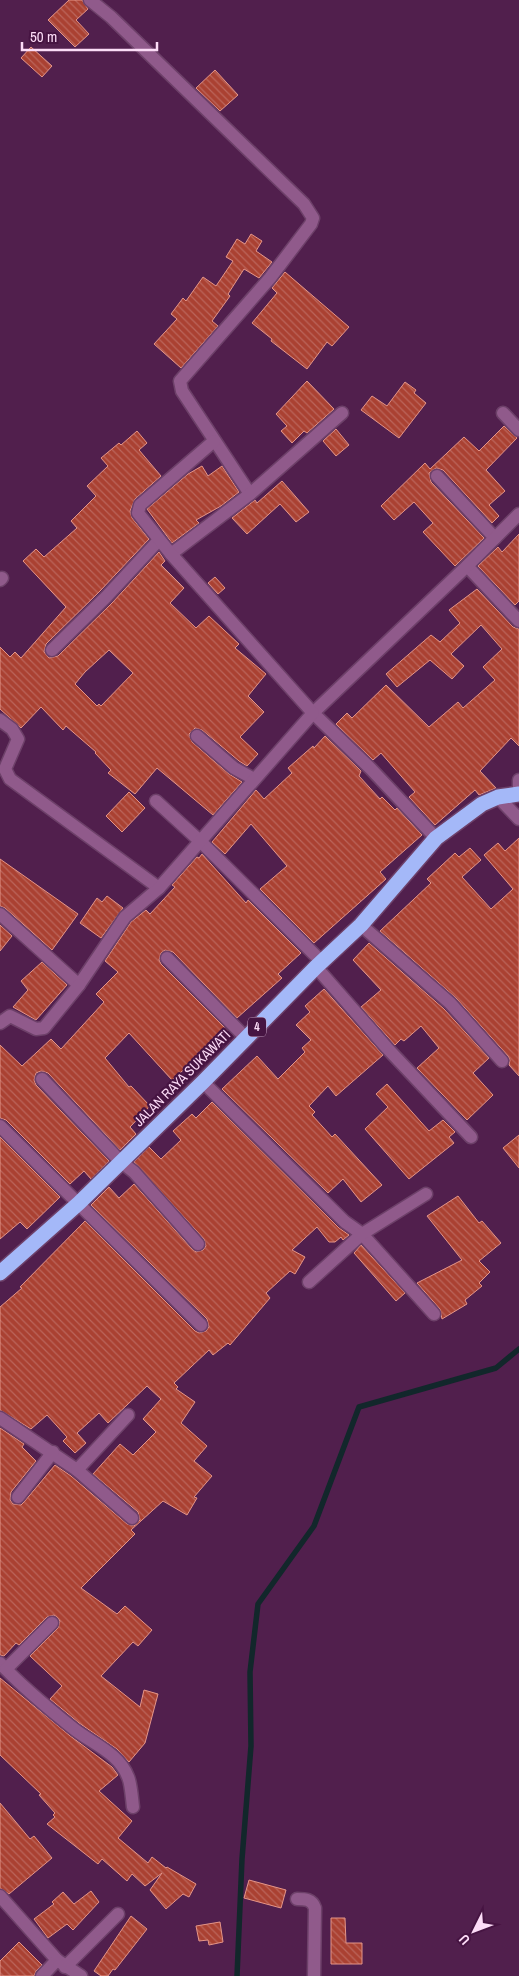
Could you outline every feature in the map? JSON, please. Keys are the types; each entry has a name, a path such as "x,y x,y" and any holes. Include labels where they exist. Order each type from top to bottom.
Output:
{"highway":[{"name":"JALAN RAYA SUKAWATI","path":"0,1273 79,1203 361,925 436,838 466,814 498,797 519,794"}],"street":[{"path":"90,0 111,17 297,197 311,213 311,224 270,278 180,381 182,391 250,494"},
{"path":"171,554 250,494 342,413"},
{"path":"503,413 519,430"},
{"path":"214,441 140,505 139,515 171,554 313,713 371,769 436,838"},
{"path":"437,476 495,538"},
{"path":"0,1023 10,1016 36,1029 44,1028 79,985 125,917 159,888 313,713 519,514"},
{"path":"52,650 106,597 159,540"},
{"path":"467,566 519,621"},
{"path":"0,720 12,729 18,739 5,769 10,779 159,888"},
{"path":"197,736 234,768 254,779"},
{"path":"519,780 519,790"},
{"path":"498,797 519,820"},
{"path":"156,801 200,842 319,965 387,1048 471,1137"},
{"path":"0,914 79,985"},
{"path":"361,925 450,1004 502,1061"},
{"path":"167,958 246,1038"},
{"path":"42,1079 120,1161 134,1172 198,1244"},
{"path":"203,1082 345,1222 360,1233 434,1314"},
{"path":"0,1126 202,1325"},
{"path":"309,1282 360,1233 426,1194"},
{"path":"77,1470 128,1415"},
{"path":"0,1418 77,1470 132,1518"},
{"path":"18,1497 52,1452"},
{"path":"52,1622 3,1666 77,1731 100,1746 119,1763 129,1778 133,1807"},
{"path":"0,1896 61,1963 81,1976"},
{"path":"297,1899 309,1900 314,1903 314,1976"},
{"path":"42,1976 61,1963 118,1914"}],"building":[{"path":"69,0 82,0 88,9 76,20 89,34 75,47 48,20"},
{"path":"31,47 52,66 42,77 21,58"},
{"path":"215,70 238,95 220,111 196,88"},
{"path":"251,234 262,241 256,251 272,262 259,278 244,269 228,294 230,296 212,321 218,326 181,368 154,344 177,319 171,314 183,298 186,301 203,277 216,286 233,261 226,257 237,239 245,244"},
{"path":"285,272 349,327 332,346 327,342 307,369 271,341 272,339 252,323 277,293 272,288"},
{"path":"307,381 334,409 307,433 304,431 292,443 281,431 287,426 276,414"},
{"path":"405,382 416,390 414,393 426,403 399,438 361,410 372,396 387,406"},
{"path":"504,426 517,438 486,470 505,491 489,505 499,516 492,523 443,470 436,468 429,473 431,482 484,538 455,566 423,532 433,523 414,502 394,520 381,506 425,463 430,469 464,437 479,451"},
{"path":"336,429 349,445 336,456 323,441"},
{"path":"137,431 147,443 139,450 161,476 135,499 130,511 132,518 149,539 46,644 44,652 49,658 58,656 112,603 159,552 165,561 161,565 184,588 170,603 196,628 209,616 239,644 235,648 266,674 248,696 264,712 240,737 258,754 247,766 202,730 195,728 189,734 192,742 229,774 242,782 213,815 157,768 135,794 108,773 111,770 96,752 66,726 63,730 41,707 21,728 0,709 0,647 10,657 15,652 21,658 66,607 23,561 36,549 44,557 77,528 71,521 96,496 87,486 108,466 101,458 119,443 121,445","holes":["109,650 133,673 101,706 99,704 97,706 75,684"]},
{"path":"202,466 208,476 222,466 239,492 221,506 196,520 199,523 172,543 147,509 188,474"},
{"path":"282,481 309,512 296,522 280,504 247,534 232,518 255,500 257,503"},
{"path":"519,534 519,601 515,605 478,566 498,547 502,552"},
{"path":"215,577 225,588 218,594 208,583"},
{"path":"477,589 513,627 519,629 519,746 511,738 480,771 496,788 479,795 475,790 435,825 409,797 415,792 381,753 373,760 336,724 347,713 352,718 386,685 429,727 458,702 463,708 495,680 483,667 502,649 481,625 451,654 464,666 452,679 430,660 397,687 386,674 431,635 440,642 460,623 449,610"},
{"path":"325,736 361,771 359,776 380,799 382,797 395,810 397,808 422,835 380,872 386,879 314,943 260,889 287,866 251,824 225,854 212,842 256,790 264,799 292,773 288,768 313,746 314,748"},
{"path":"129,792 145,808 122,832 106,816"},
{"path":"519,838 519,1076 509,1065 510,1060 508,1056 456,998 380,931 431,883 427,879 455,853 459,857 470,848 481,860 462,877 491,909 513,889 484,855 498,843 505,851"},
{"path":"202,854 246,903 248,900 301,953 278,974 282,978 237,1018 173,952 165,950 161,953 159,960 161,964 228,1031 172,1080 129,1033 105,1058 129,1087 131,1086 150,1106 130,1127 136,1134 120,1150 48,1073 41,1071 36,1073 34,1080 36,1085 109,1161 91,1179 84,1171 70,1184 6,1120 0,1118 0,1045 22,1066 51,1039 61,1049 104,1002 96,994 118,972 105,961 131,922 146,910 150,914 175,887 172,885 197,857 199,858"},
{"path":"0,859 78,914 52,950 5,908 0,906"},
{"path":"107,896 123,908 101,938 80,923 97,898 102,902"},
{"path":"0,925 12,936 0,951"},
{"path":"369,943 444,1009 489,1058 473,1073 493,1095 467,1120 417,1068 439,1048 421,1026 404,1041 401,1039 395,1045 361,1007 381,990 353,960"},
{"path":"42,962 67,985 36,1020 13,1007 28,990 21,981"},
{"path":"324,989 383,1055 336,1096 328,1086 309,1106 315,1112 312,1115 332,1137 335,1134 382,1185 361,1202 343,1179 328,1193 222,1089 257,1056 278,1079 305,1052 302,1048 311,1040 296,1025 310,1012 305,1006"},
{"path":"387,1084 429,1131 443,1120 455,1132 449,1137 454,1143 409,1179 365,1129 388,1107 376,1094"},
{"path":"212,1102 339,1228 349,1235 343,1240 341,1237 335,1242 329,1242 317,1227 292,1250 305,1257 295,1274 290,1271 266,1293 270,1298 230,1345 228,1343 213,1355 209,1350 174,1383 178,1387 176,1389 195,1402 181,1423 207,1446 194,1461 212,1476 194,1497 197,1498 187,1515 163,1501 131,1530 135,1534 81,1588 117,1614 125,1606 152,1630 138,1646 133,1642 101,1676 140,1707 144,1690 158,1694 145,1743 129,1762 117,1749 79,1723 50,1699 62,1686 30,1656 58,1628 60,1621 57,1617 54,1615 47,1617 19,1645 16,1643 4,1656 0,1655 0,1428 24,1444 22,1447 36,1461 11,1492 10,1500 13,1504 21,1505 55,1465 71,1476 127,1524 134,1526 140,1520 138,1512 93,1474 120,1444 133,1455 156,1432 143,1419 161,1399 147,1386 108,1423 99,1413 77,1433 86,1443 75,1453 63,1441 67,1437 47,1415 31,1429 0,1410 0,1307 22,1288 20,1287 85,1221 195,1331 199,1333 206,1331 209,1327 207,1319 91,1205 109,1187 119,1198 134,1184 192,1249 196,1252 203,1250 206,1246 204,1239 134,1162 149,1147 161,1159 181,1140 173,1131 192,1114 196,1118"},
{"path":"519,1135 519,1168 503,1148"},
{"path":"0,1137 60,1197 27,1229 20,1222 0,1239"},
{"path":"458,1196 479,1223 482,1221 501,1243 479,1261 490,1272 479,1283 482,1286 465,1300 467,1304 442,1319 440,1309 417,1283 462,1260 427,1216"},
{"path":"361,1245 405,1293 396,1301 354,1253"},
{"path":"0,1678 69,1735 112,1767 118,1775 99,1791 132,1821 118,1838 148,1863 152,1857 166,1868 196,1884 189,1897 183,1894 166,1909 150,1890 162,1873 145,1886 132,1874 127,1881 102,1859 98,1864 47,1824 55,1817 53,1815 55,1813 39,1795 41,1794 0,1755"},
{"path":"0,1803 30,1839 34,1836 52,1858 9,1894 0,1888"},
{"path":"249,1880 286,1890 281,1908 244,1898"},
{"path":"91,1891 99,1902 73,1930 67,1924 48,1938 34,1919 54,1904 52,1902 63,1892 74,1904"},
{"path":"131,1916 147,1929 115,1970 113,1969 108,1976 101,1976 94,1971"},
{"path":"331,1918 345,1918 346,1943 362,1943 362,1964 331,1964"},
{"path":"220,1922 223,1942 209,1945 208,1940 199,1941 196,1926"},
{"path":"19,1942 42,1965 34,1976 0,1976 0,1961"}],"waterway":[{"path":"237,1976 242,1859 251,1746 250,1672 258,1604 314,1526 359,1407 496,1368 519,1349"}]}
